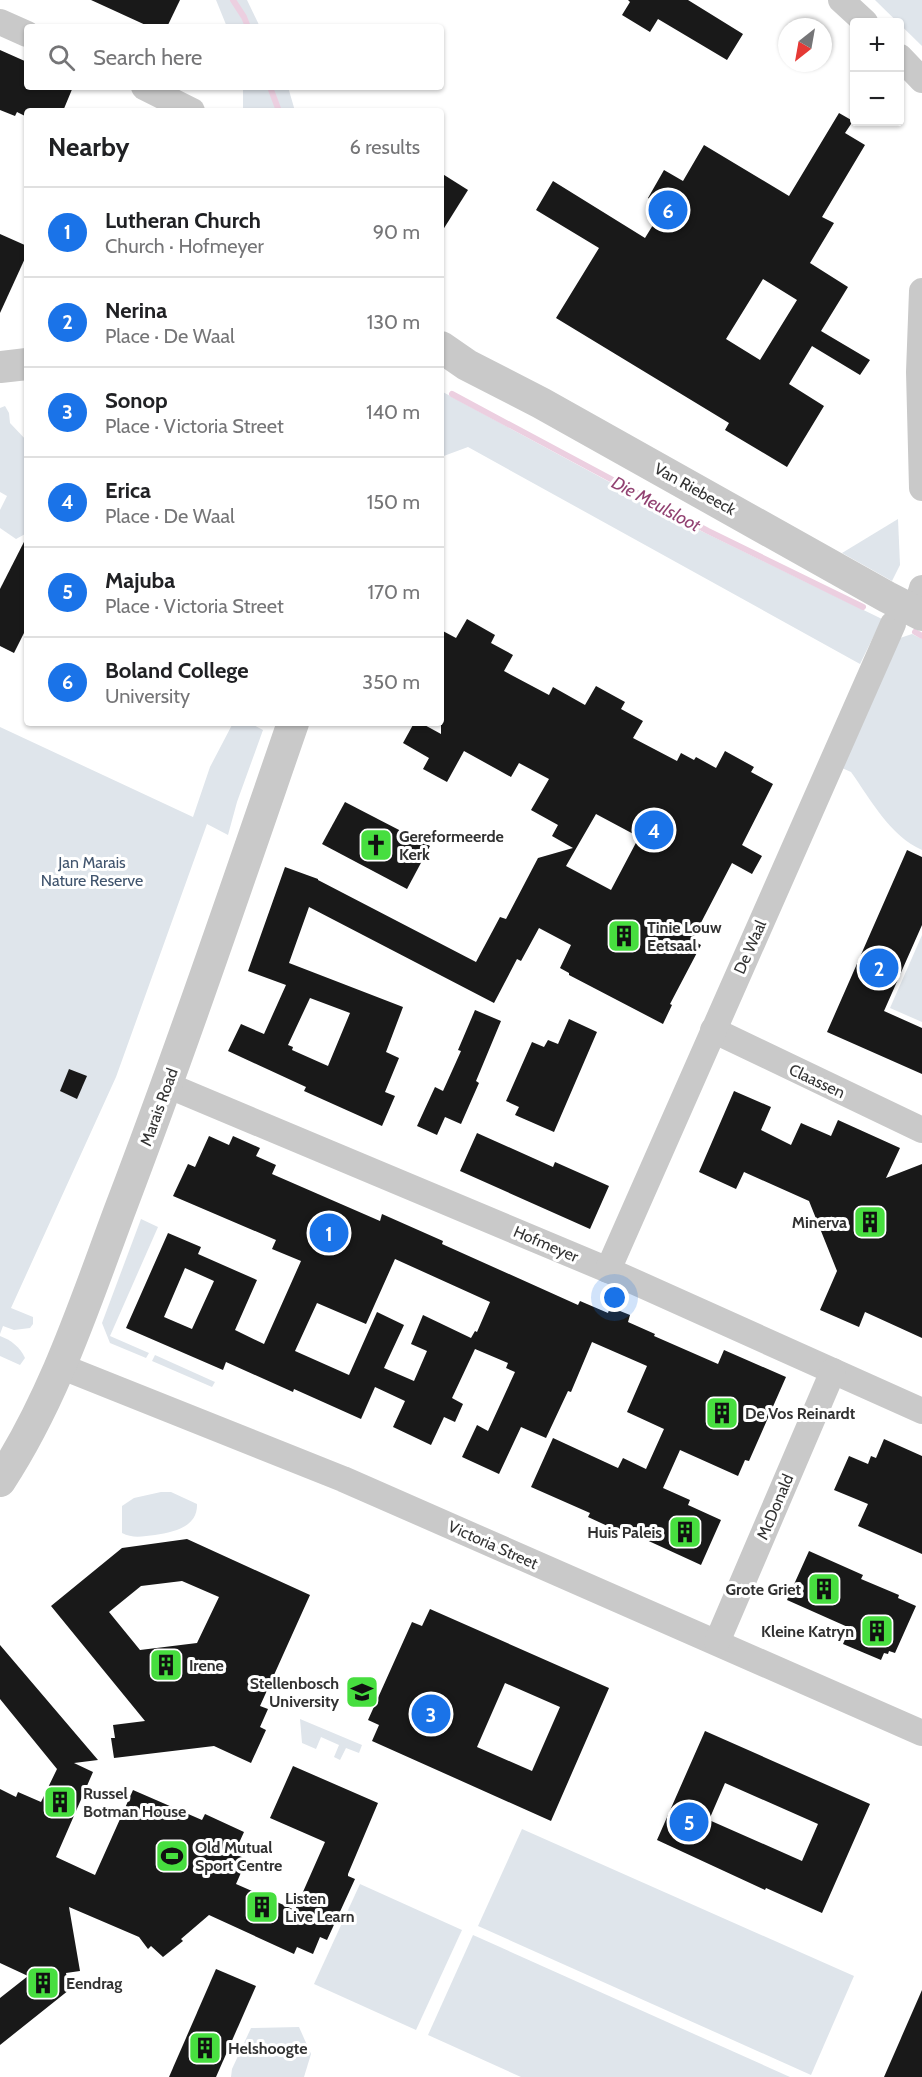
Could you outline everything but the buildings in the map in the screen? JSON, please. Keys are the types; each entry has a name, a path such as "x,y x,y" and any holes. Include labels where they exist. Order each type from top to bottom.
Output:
{"street":[{"path":"841,0 861,18"},
{"path":"0,22 24,33"},
{"path":"904,61 922,80"},
{"path":"150,90 188,108"},
{"path":"922,291 920,372 922,488"},
{"name":"Van Riebeeck","path":"454,361 541,403 912,609"},
{"path":"0,367 24,364"},
{"path":"0,378 24,377"},
{"name":"De Waal","path":"608,1270 713,1030 912,609"},
{"name":"Marais Road","path":"0,1481 44,1402 60,1366 167,1085 292,726"},
{"name":"Claassen","path":"713,1030 922,1130"},
{"name":"Hofmeyer","path":"167,1085 608,1270 922,1411"},
{"name":"Victoria Street","path":"60,1366 343,1479 922,1733"},
{"name":"McDonald","path":"717,1642 833,1371"}],"green space":[{"path":"216,0 247,0 259,24 226,24"},
{"path":"875,0 922,0 922,46 904,28 904,18 893,18"},
{"path":"243,90 289,90 294,108 243,108"},
{"path":"444,393 693,527 882,619 860,664 468,447 444,456"},
{"path":"5,406 9,413 10,423 24,438 24,535 16,539 0,528 0,510 7,496 0,492 0,408"},
{"path":"898,519 900,565 892,581 842,553"},
{"path":"912,634 922,639 922,850 900,836 891,827 851,772 842,768 900,638"},
{"name":"Jan Marais Nature Reserve","path":"231,726 256,726 263,730 237,802 228,835 207,824 116,1077 11,1308 33,1317 33,1324 30,1328 14,1330 3,1326 0,1334 0,727 193,817 210,767"},
{"path":"922,935 922,1022 890,1008"},
{"path":"141,1219 158,1227 110,1336 149,1353 146,1358 110,1343 102,1323"},
{"path":"0,1336 21,1350 25,1358 20,1365 0,1356"},
{"path":"155,1355 215,1382 212,1387 152,1361"},
{"path":"171,1492 197,1504 194,1518 184,1527 170,1532 134,1537 122,1533 122,1506 134,1498"},
{"path":"300,1719 362,1745 359,1753 346,1748 340,1760 334,1757 339,1745 321,1737 316,1749 302,1743"},
{"path":"522,1829 854,1976 811,2075 478,1926"},
{"path":"360,1884 462,1930 416,2030 314,1984"},
{"path":"473,1935 790,2077 521,2077 428,2035"},
{"path":"299,2027 311,2054 304,2077 231,2077 232,2069 251,2028"}],"waterway":[{"name":"Die Meulsloot","path":"233,0 247,24"},
{"name":"Die Meulsloot","path":"271,90 278,108"},
{"name":"Die Meulsloot","path":"452,394 708,531 863,607"},
{"name":"Die Meulsloot","path":"915,632 922,636"}],"place":[{"name":"Boland College","path":"668,210"},
{"name":"Erica","path":"654,830"},
{"name":"Gereformeerde Kerk","path":"376,845"},
{"name":"Tinie Louw Eetsaal","path":"624,936"},
{"name":"Nerina","path":"879,968"},
{"name":"Minerva","path":"870,1222"},
{"name":"Lutheran Church","path":"329,1233"},
{"name":"De Vos Reinardt","path":"722,1413"},
{"name":"Huis Paleis","path":"685,1532"},
{"name":"Grote Griet","path":"824,1589"},
{"name":"Kleine Katryn","path":"877,1631"},
{"name":"Irene","path":"166,1665"},
{"name":"Stellenbosch University","path":"362,1692"},
{"name":"Sonop","path":"431,1714"},
{"name":"Russel Botman House","path":"60,1802"},
{"name":"Majuba","path":"689,1822"},
{"name":"Old Mutual Sport Centre","path":"172,1856"},
{"name":"Listen Live Learn","path":"262,1907"},
{"name":"Eendrag","path":"43,1983"},
{"name":"Helshoogte","path":"205,2048"}]}
